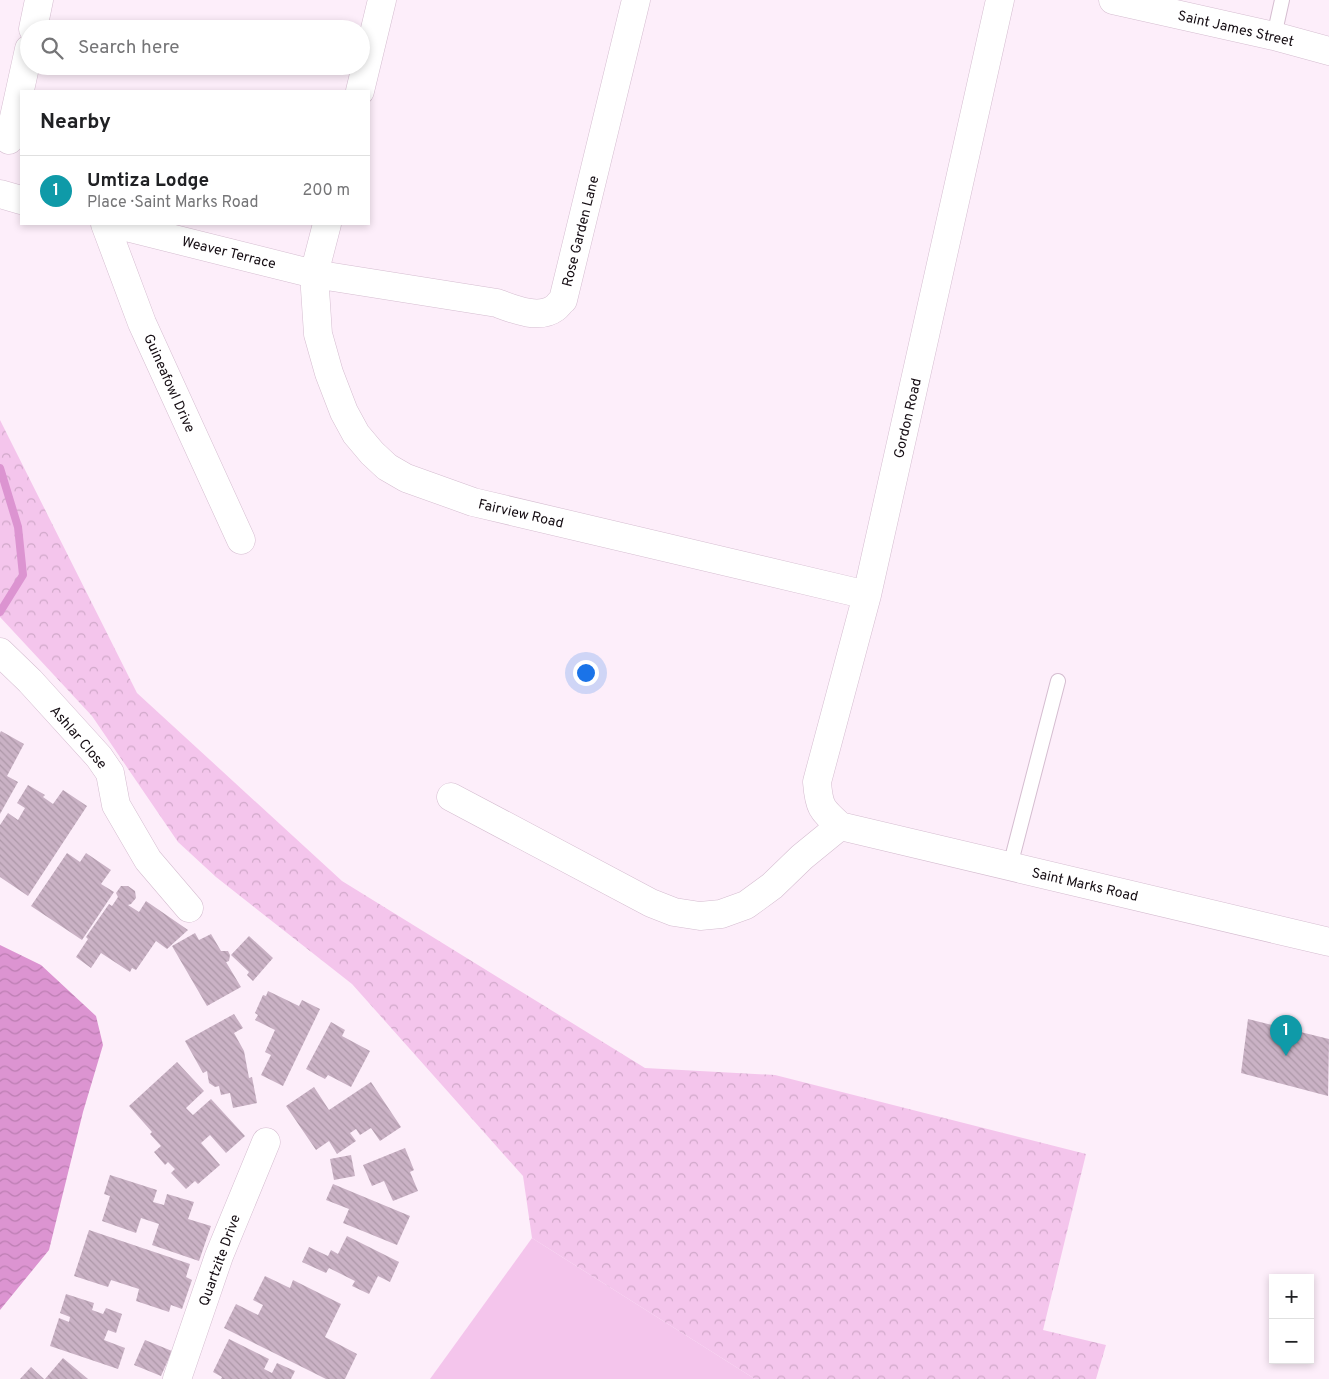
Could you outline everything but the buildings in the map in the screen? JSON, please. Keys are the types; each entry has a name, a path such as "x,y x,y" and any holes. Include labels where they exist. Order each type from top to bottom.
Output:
{"street":[{"path":"35,20 39,0"},
{"path":"370,50 382,0"},
{"name":"Rose Garden Lane","path":"314,274 498,303 525,312 542,313 554,309 563,300 636,0"},
{"name":"Gordon Road","path":"840,826 821,807 817,782 867,595 1000,0"},
{"name":"Saint James Street","path":"1113,0 1274,36 1329,51"},
{"path":"9,140 23,75"},
{"path":"360,90 364,75"},
{"path":"0,194 20,200"},
{"name":"Guineafowl Drive","path":"105,225 142,323 241,540"},
{"name":"Weaver Terrace","path":"118,225 314,274"},
{"name":"Fairview Road","path":"327,225 314,274 318,334 329,373 344,412 356,434 387,467 406,478 472,502 867,595"},
{"name":"Ashlar Close","path":"0,652 30,681 99,757 110,773 116,805 148,860 189,908"},
{"path":"451,798 651,903 674,912 700,916 721,914 746,905 772,886 802,857 840,826"},
{"name":"Saint Marks Road","path":"840,826 1329,942"},
{"name":"Quartzite Drive","path":"177,1379 219,1256 266,1142"}],"lane":[{"path":"1274,36 1282,0"},
{"path":"1010,866 1058,681"}],"green space":[{"path":"0,420 137,693 342,881 645,1068 775,1075 1086,1154 1043,1330 1106,1345 1096,1379 755,1379 532,1238 523,1176 352,984 216,877 178,842 92,716 0,617"},
{"path":"532,1238 755,1379 430,1379"}],"water":[{"path":"0,945 41,965 96,1016 103,1045 83,1112 49,1250 0,1310"}],"waterway":[{"path":"0,468 18,527 23,575 0,612"}],"place":[{"name":"Umtiza Lodge","path":"1286,1056"}]}
